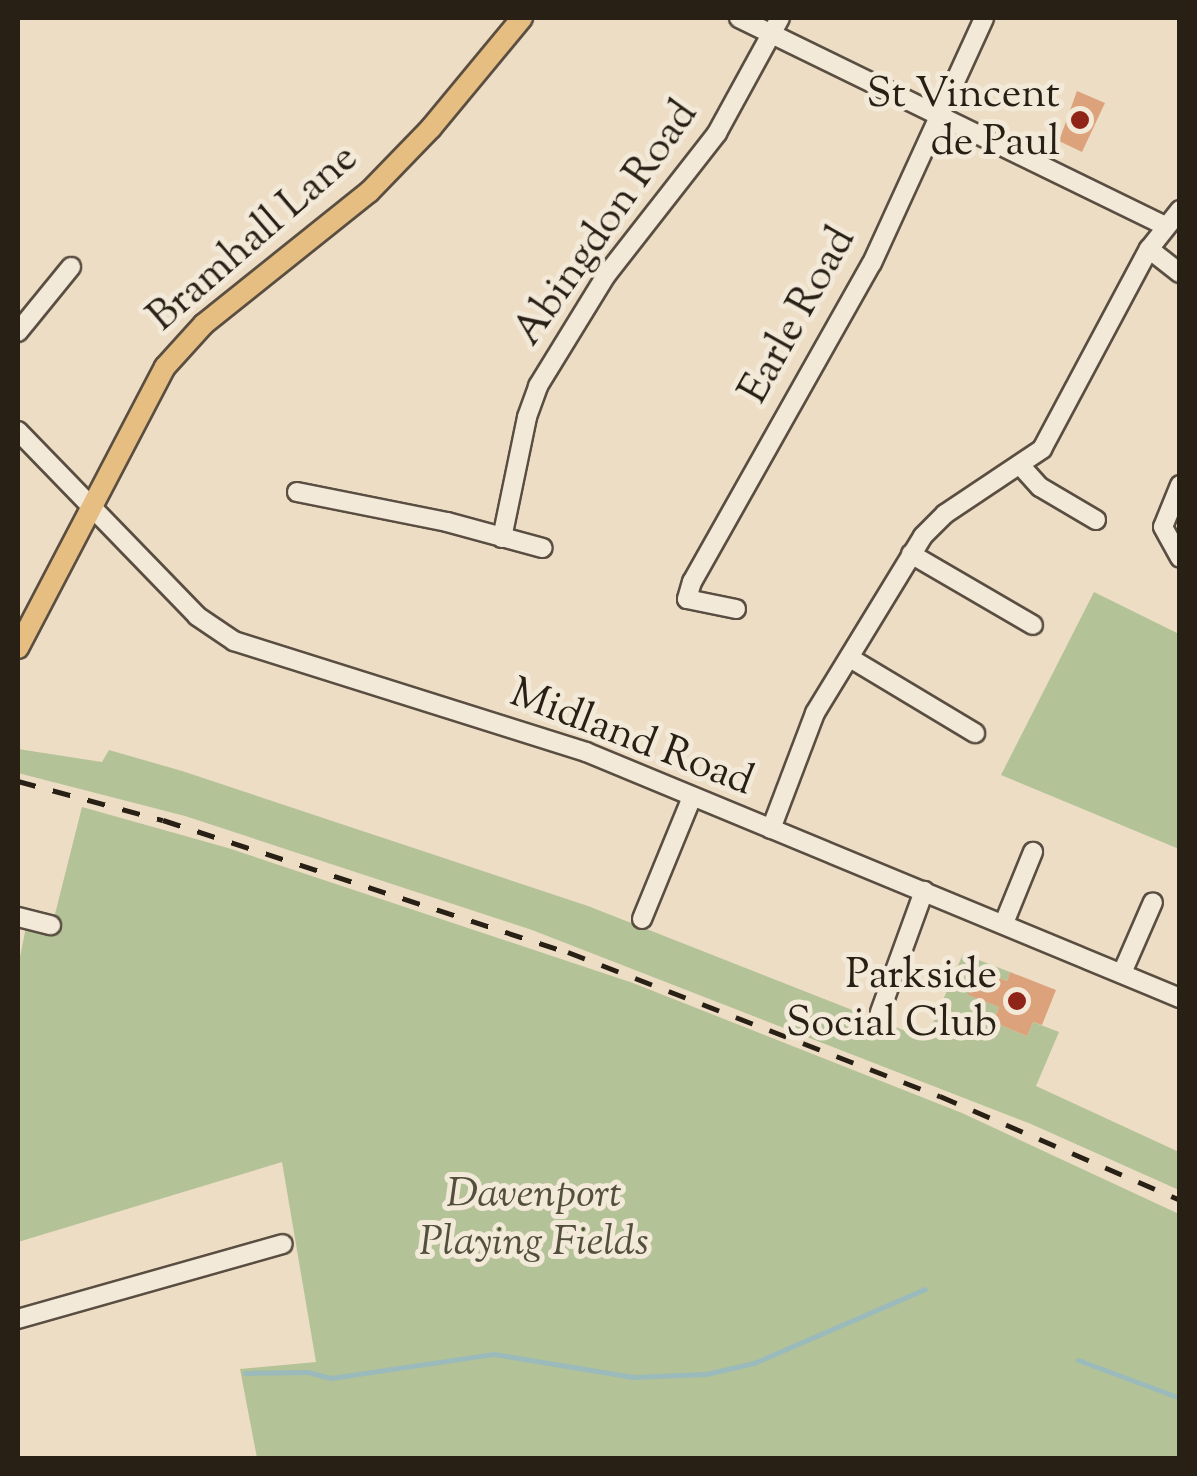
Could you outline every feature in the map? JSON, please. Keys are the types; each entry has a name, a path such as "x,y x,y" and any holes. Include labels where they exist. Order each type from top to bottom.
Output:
{"main road":[{"name":"Bramhall Lane","path":"18,648 165,367 204,324 370,192 430,128 522,18"}],"street":[{"path":"739,18 776,25 941,114 1165,226"},
{"name":"Earle Road","path":"736,609 688,599 692,582 872,262 984,18"},
{"name":"Abingdon Road","path":"502,538 527,418 538,386 606,274 717,134 776,25"},
{"path":"771,829 815,713 912,554 945,514 1042,449 1149,249 1180,210"},
{"path":"1149,249 1180,273"},
{"path":"18,332 71,267"},
{"name":"Midland Road","path":"18,432 88,509 197,616 234,641 586,752 1180,998"},
{"path":"1020,464 1040,487 1096,520"},
{"path":"1180,485 1163,527 1180,558"},
{"path":"297,492 543,548"},
{"path":"912,554 1033,625"},
{"path":"850,658 975,733"},
{"path":"642,918 692,797"},
{"path":"1004,923 1033,852"},
{"path":"880,1012 924,891"},
{"path":"1122,973 1152,902"},
{"path":"18,917 50,925"},
{"path":"18,1319 283,1244"}],"green space":[{"path":"1094,592 1179,634 1179,849 1001,775"},
{"path":"18,749 102,762 109,750 182,771 588,906 926,1039 963,954 1010,972 1007,981 979,970 969,995 999,1007 993,1022 1027,1036 1033,1022 1059,1032 1036,1086 1179,1152 1179,1190 1031,1124 532,930 185,816 18,773"},
{"name":"Davenport Playing Fields","path":"82,807 228,848 633,983 962,1113 1179,1214 1179,1458 257,1458 240,1369 316,1362 282,1162 18,1242 18,967 27,922 53,922"}],"building":[{"name":"St Vincent de Paul","path":"1077,91 1105,103 1082,152 1059,141"},
{"name":"Parkside Social Club","path":"979,970 1007,981 1010,972 1056,990 1042,1025 1033,1022 1027,1036 993,1022 999,1007 968,995"}],"waterway":[{"path":"245,1373 308,1372 331,1378 494,1354 633,1377 706,1374 754,1363 925,1289"},
{"path":"1078,1360 1180,1398"}],"railway":[{"path":"18,781 163,820 568,952 940,1096 1180,1200"}],"place":[{"name":"St Vincent de Paul","path":"1080,120"},
{"name":"Parkside Social Club","path":"1017,1001"}]}
